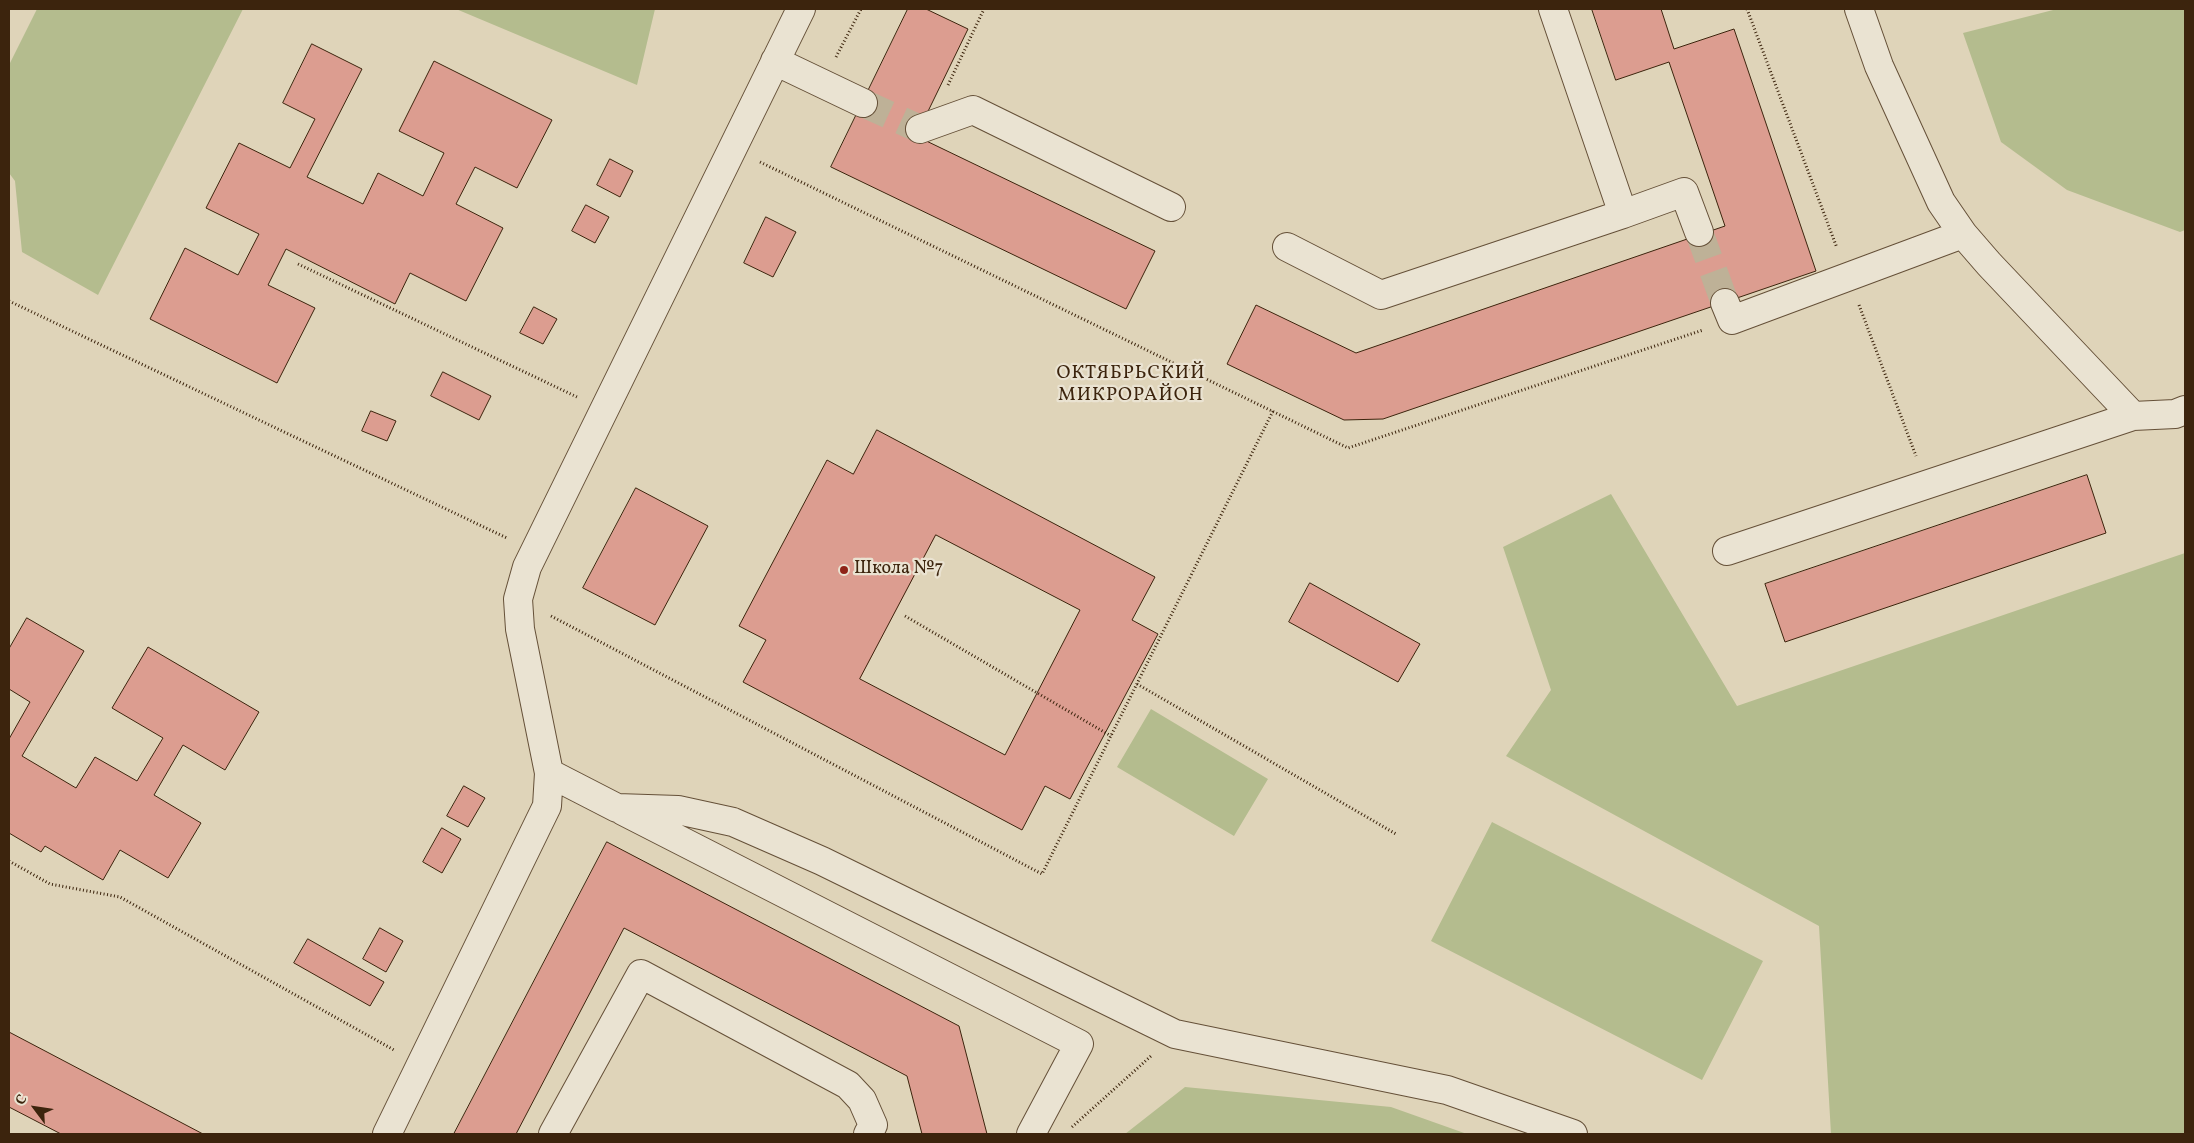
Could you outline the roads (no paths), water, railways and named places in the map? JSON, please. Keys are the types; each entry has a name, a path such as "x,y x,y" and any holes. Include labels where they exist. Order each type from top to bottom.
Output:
{"street":[{"path":"387,1134 547,806 549,773 520,630 518,599 528,567 801,9"},
{"path":"1553,9 1623,214"},
{"path":"1859,9 1879,66 1941,202 1963,234 2133,416"},
{"path":"775,62 863,103"},
{"path":"924,128 973,110 1171,207"},
{"path":"1287,247 1381,295 1684,192 1699,232"},
{"path":"1729,312 1963,234"},
{"path":"1727,551 2133,416 2175,414 2185,410"},
{"path":"549,773 1079,1044 1030,1134"},
{"path":"617,808 678,810 733,822 822,861 1175,1034 1447,1090 1573,1134"},
{"path":"554,1134 641,974 848,1085 862,1100 877,1131"}],"tunnel":[{"path":"863,103 920,129"},
{"path":"1699,232 1725,303"}],"place":[{"name":"Школа №7","path":"844,570"}],"district":[{"name":"ОКТЯБРЬСКИЙ МИКРОРАЙОН","path":"1131,386"}]}
